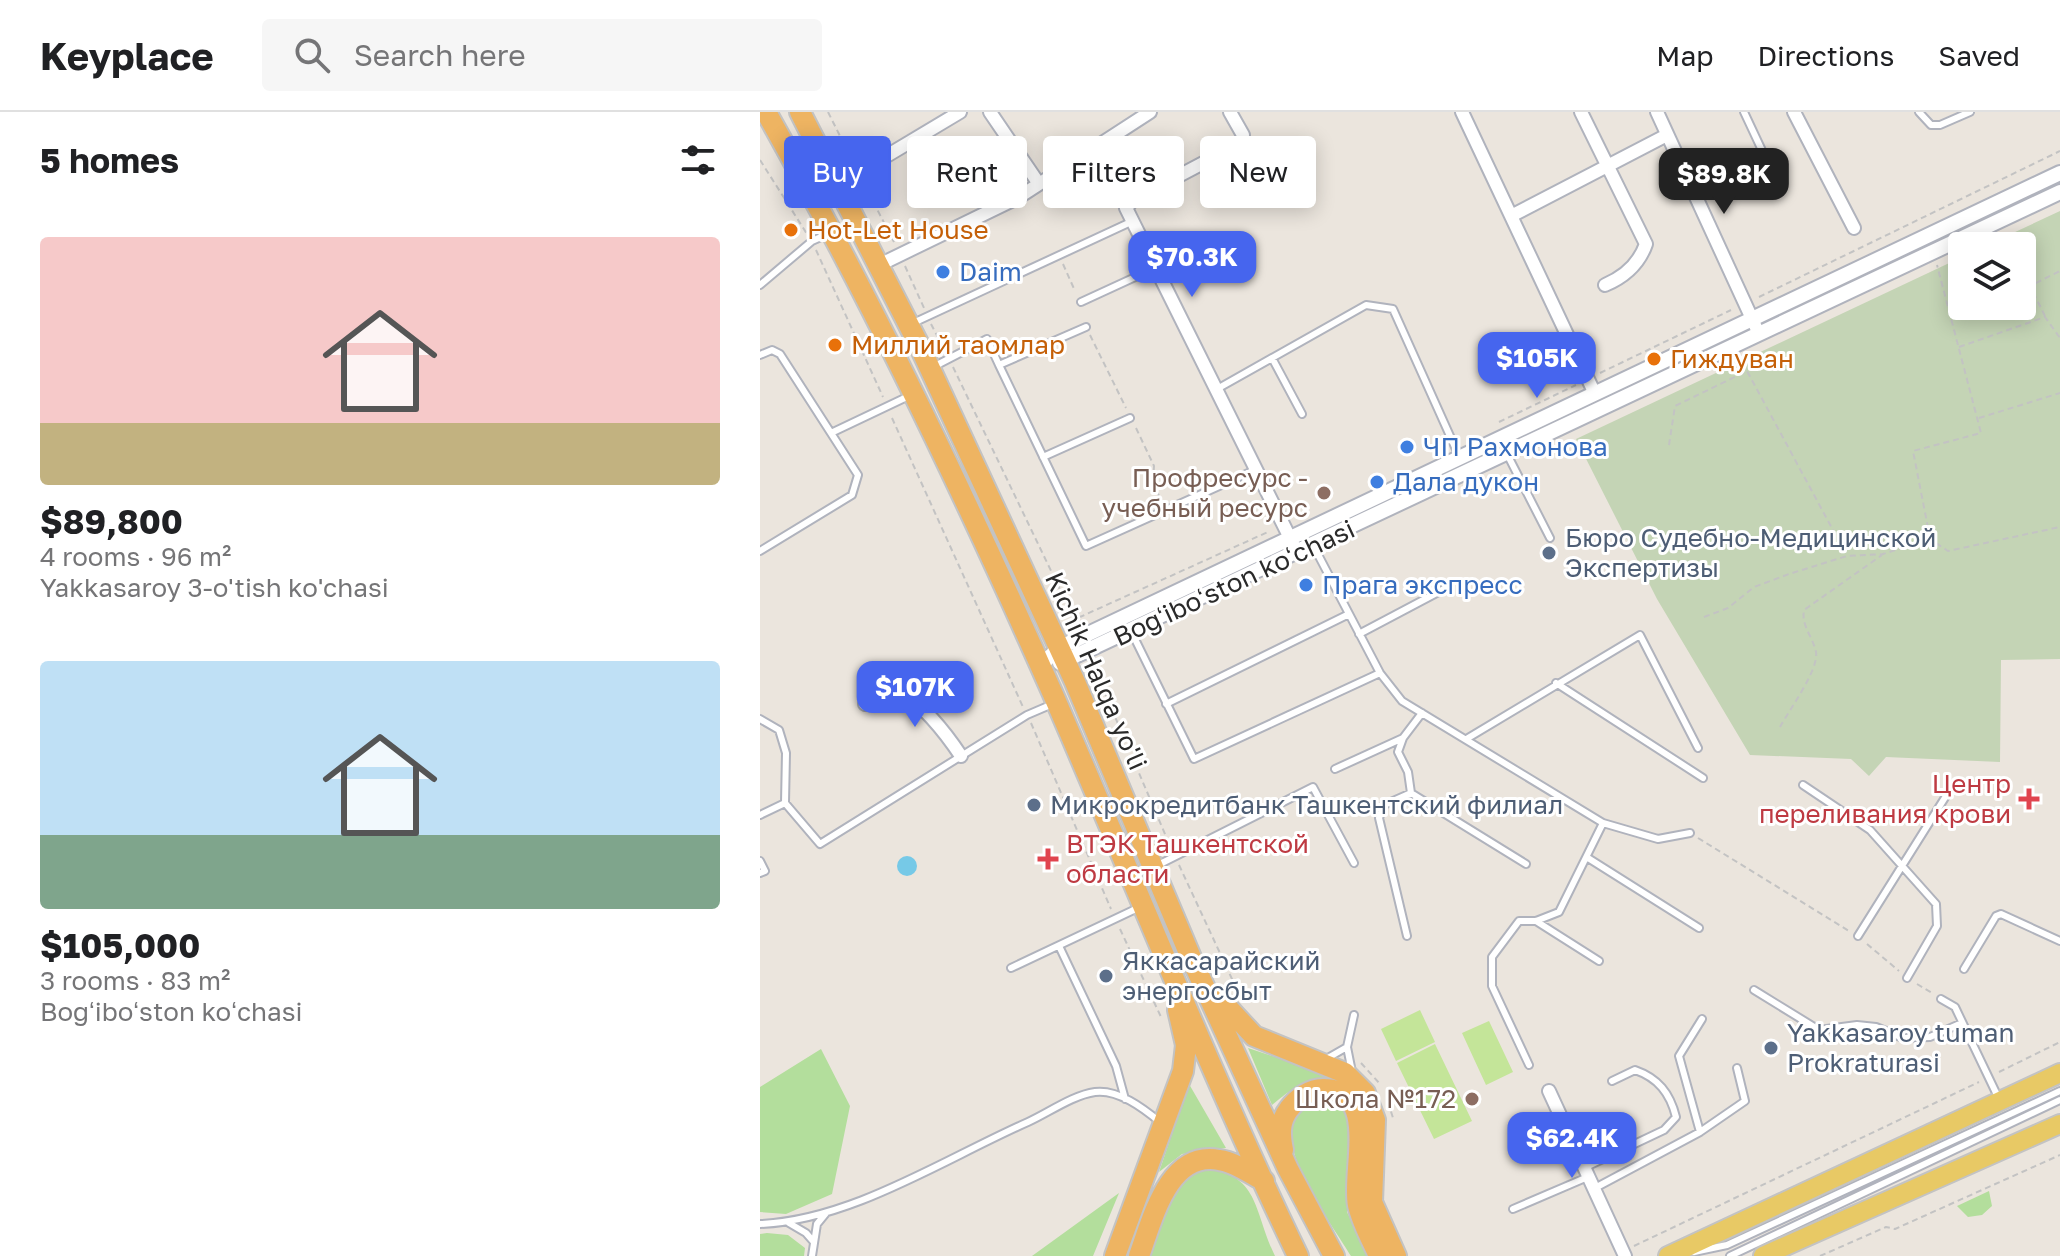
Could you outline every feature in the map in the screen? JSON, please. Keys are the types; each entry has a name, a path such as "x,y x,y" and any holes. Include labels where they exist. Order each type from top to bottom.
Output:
{"highway":[{"name":"Kichik Halqa yo'li","path":"766,112 784,144"},
{"name":"Kichik Halqa yo'li","path":"800,112 812,136"},
{"name":"Kichik Halqa yo'li","path":"820,208 914,394 1040,666 1298,1256"},
{"name":"Kichik Halqa yo'li","path":"850,208 879,265 918,320 939,364 1192,960 1288,1169 1334,1256"},
{"path":"1115,1256 1183,1071 1186,1045 1143,906"},
{"path":"1192,960 1247,1031 1354,1080 1365,1093 1374,1114 1372,1202 1396,1256"},
{"path":"1288,1169 1280,1135 1288,1110 1314,1090 1328,1089 1342,1095 1359,1118 1358,1205 1379,1256"},
{"path":"1139,1256 1166,1189 1187,1167 1209,1159 1221,1160 1264,1181"}],"main road":[{"path":"1671,1256 2060,1073"},
{"path":"1763,1256 2060,1124"}],"street":[{"path":"990,112 1039,184"},
{"path":"879,265 1039,184 1150,112"},
{"path":"1230,112 1243,135 1241,143 1129,203 1126,208 1297,553"},
{"path":"1462,112 1595,394"},
{"path":"1581,112 1611,166 1646,244 1642,257 1625,274 1605,285"},
{"path":"1657,112 1759,334"},
{"path":"1794,112 1854,228"},
{"path":"891,153 957,113"},
{"path":"1511,216 1667,135"},
{"name":"Bogʻiboʻston koʻchasi","path":"1128,624 1287,531 1305,531 1460,458 1497,432 1595,394 2060,173"},
{"name":"Bogʻiboʻston koʻchasi","path":"1040,666 1128,624 1297,553 2060,192"},
{"path":"865,704 882,693 895,692 908,697 946,733 961,756"},
{"path":"1549,1091 1624,1253"}],"lane":[{"path":"1744,112 1774,176"},
{"path":"1919,112 1931,125 1940,125 1970,112"},
{"path":"918,320 1133,221"},
{"path":"760,285 812,241 833,231"},
{"path":"1081,302 1157,267"},
{"path":"1217,389 1366,305 1393,309 1467,472"},
{"path":"999,365 1086,327"},
{"path":"939,364 987,339 1086,546 1257,469"},
{"path":"760,355 772,350 780,354 858,475 852,495 760,551"},
{"path":"1272,358 1302,414"},
{"path":"831,433 914,394"},
{"path":"1043,457 1130,418"},
{"path":"1497,432 1550,538"},
{"path":"1305,531 1380,673 1402,701 1468,738 1603,823 1658,839 1690,833"},
{"path":"1359,634 1446,588"},
{"path":"1166,704 1349,614"},
{"path":"1128,624 1194,759 1380,673"},
{"path":"1468,738 1640,635 1698,748"},
{"path":"1556,683 1703,778"},
{"path":"760,719 779,730 786,753 785,803 820,844 1027,715 1056,702"},
{"path":"1411,793 1408,772 1398,752 1403,738 1422,713"},
{"path":"1335,769 1403,738"},
{"path":"1803,785 1870,830 1901,867 1924,888 1939,913 1937,926 1907,978"},
{"path":"1153,869 1174,854 1313,787 1354,863"},
{"path":"1858,936 1951,788"},
{"path":"1411,793 1526,864"},
{"path":"1407,936 1379,818 1384,805 1411,793"},
{"path":"760,815 785,803"},
{"path":"1529,1065 1492,986 1492,957 1519,921 1536,921 1559,912 1603,823"},
{"path":"1588,858 1699,928"},
{"path":"760,861 765,871 760,873"},
{"path":"1011,968 1143,906"},
{"path":"1964,969 1996,916 2001,914 2060,941"},
{"path":"1536,921 1599,961"},
{"path":"1059,946 1116,1066 1125,1099"},
{"path":"1754,990 1819,1030 1857,1025 1876,1027 1903,1038 1930,1037 1962,1023"},
{"path":"1941,999 1955,1007 2000,1101"},
{"path":"1354,1015 1347,1047 1354,1080"},
{"path":"1700,1132 1679,1056 1702,1019"},
{"path":"1319,1062 1347,1047"},
{"path":"1513,1209 1700,1132 1745,1101 1737,1068"},
{"path":"1590,1177 1664,1130 1676,1117 1671,1098 1651,1076 1635,1070 1612,1081"},
{"path":"1671,1256 1727,1245 2060,1091"},
{"path":"760,1224 789,1223 882,1192 957,1153 1094,1092 1125,1099 1164,1126"},
{"path":"1730,1256 2060,1100"},
{"path":"812,1256 817,1224 829,1210"},
{"path":"789,1223 813,1241"}],"path":[{"path":"1497,432 1588,379 2060,151"},
{"path":"760,160 812,241 1165,1026"},
{"path":"1933,252 1981,433 1913,451 1930,539 1948,551 2060,527"},
{"path":"900,255 918,320 939,364 1066,602 1080,617 1287,531"},
{"path":"1059,256 1081,302"},
{"path":"2060,271 2030,286 2045,317 2060,338"},
{"path":"1958,347 2045,317"},
{"path":"1086,327 1154,466 1153,483 1166,511"},
{"path":"1669,445 1675,406 1747,371 1847,556"},
{"path":"1978,418 2060,393"},
{"path":"1704,617 1728,608 1754,587 1847,556 1883,554 1930,539"},
{"path":"1780,727 1815,668 1817,654 1802,619 1804,610 1883,554"},
{"path":"1092,661 1174,854 1244,1005"},
{"path":"1690,833 1858,936 1907,978 1941,999"},
{"path":"1624,1253 2060,1042"},
{"path":"1820,1256 1886,1227 1895,1229 2060,1155"}],"green space":[{"path":"2060,211 2060,659 2001,660 2000,762 1886,757 1869,776 1851,759 1750,755 1657,599 1576,439 1948,264 1948,320 2036,320 2036,232 2015,232"},
{"path":"1420,1010 1435,1042 1396,1061 1381,1029"},
{"path":"1489,1021 1513,1072 1486,1085 1462,1033"},
{"path":"1435,1044 1472,1121 1434,1139 1397,1063"},
{"path":"1248,1048 1321,1072 1347,1085 1323,1081 1306,1083 1272,1105"},
{"path":"821,1049 850,1106 832,1194 786,1214 760,1212 760,1087"},
{"path":"1189,1084 1226,1148 1182,1154 1159,1172"},
{"path":"1316,1096 1335,1100 1345,1109 1350,1130 1347,1212 1369,1256 1351,1256 1311,1192 1295,1155 1291,1138 1293,1119"},
{"path":"1198,1167 1218,1171 1244,1185 1252,1196 1275,1256 1149,1256 1173,1191"},
{"path":"1989,1191 1992,1206 1982,1215 1968,1217 1957,1206"},
{"path":"1119,1193 1093,1256 1032,1256"},
{"path":"760,1234 788,1235 805,1248 804,1256 760,1256"}],"water":[{"path":"903,856 911,856 917,866 911,876 903,876 897,870 897,862"}],"place":[{"name":"Hot-Let House","path":"791,230"},
{"name":"Daim","path":"943,272"},
{"name":"Миллий таомлар","path":"835,345"},
{"name":"Гиждуван","path":"1654,359"},
{"name":"ЧП Рахмонова","path":"1407,447"},
{"name":"Дала дукон","path":"1377,482"},
{"name":"Профресурс - учебный ресурс","path":"1324,493"},
{"name":"Бюро Судебно-Медицинской Экспертизы","path":"1549,553"},
{"name":"Прага экспресс","path":"1306,585"},
{"name":"Центр переливания крови","path":"2029,799"},
{"name":"Микрокредитбанк Ташкентский филиал","path":"1034,805"},
{"name":"ВТЭК Ташкентской области","path":"1048,859"},
{"name":"Яккасарайский энергосбыт","path":"1106,976"},
{"name":"Yakkasaroy tuman Prokraturasi","path":"1771,1048"},
{"name":"Школа №172","path":"1472,1099"}]}
